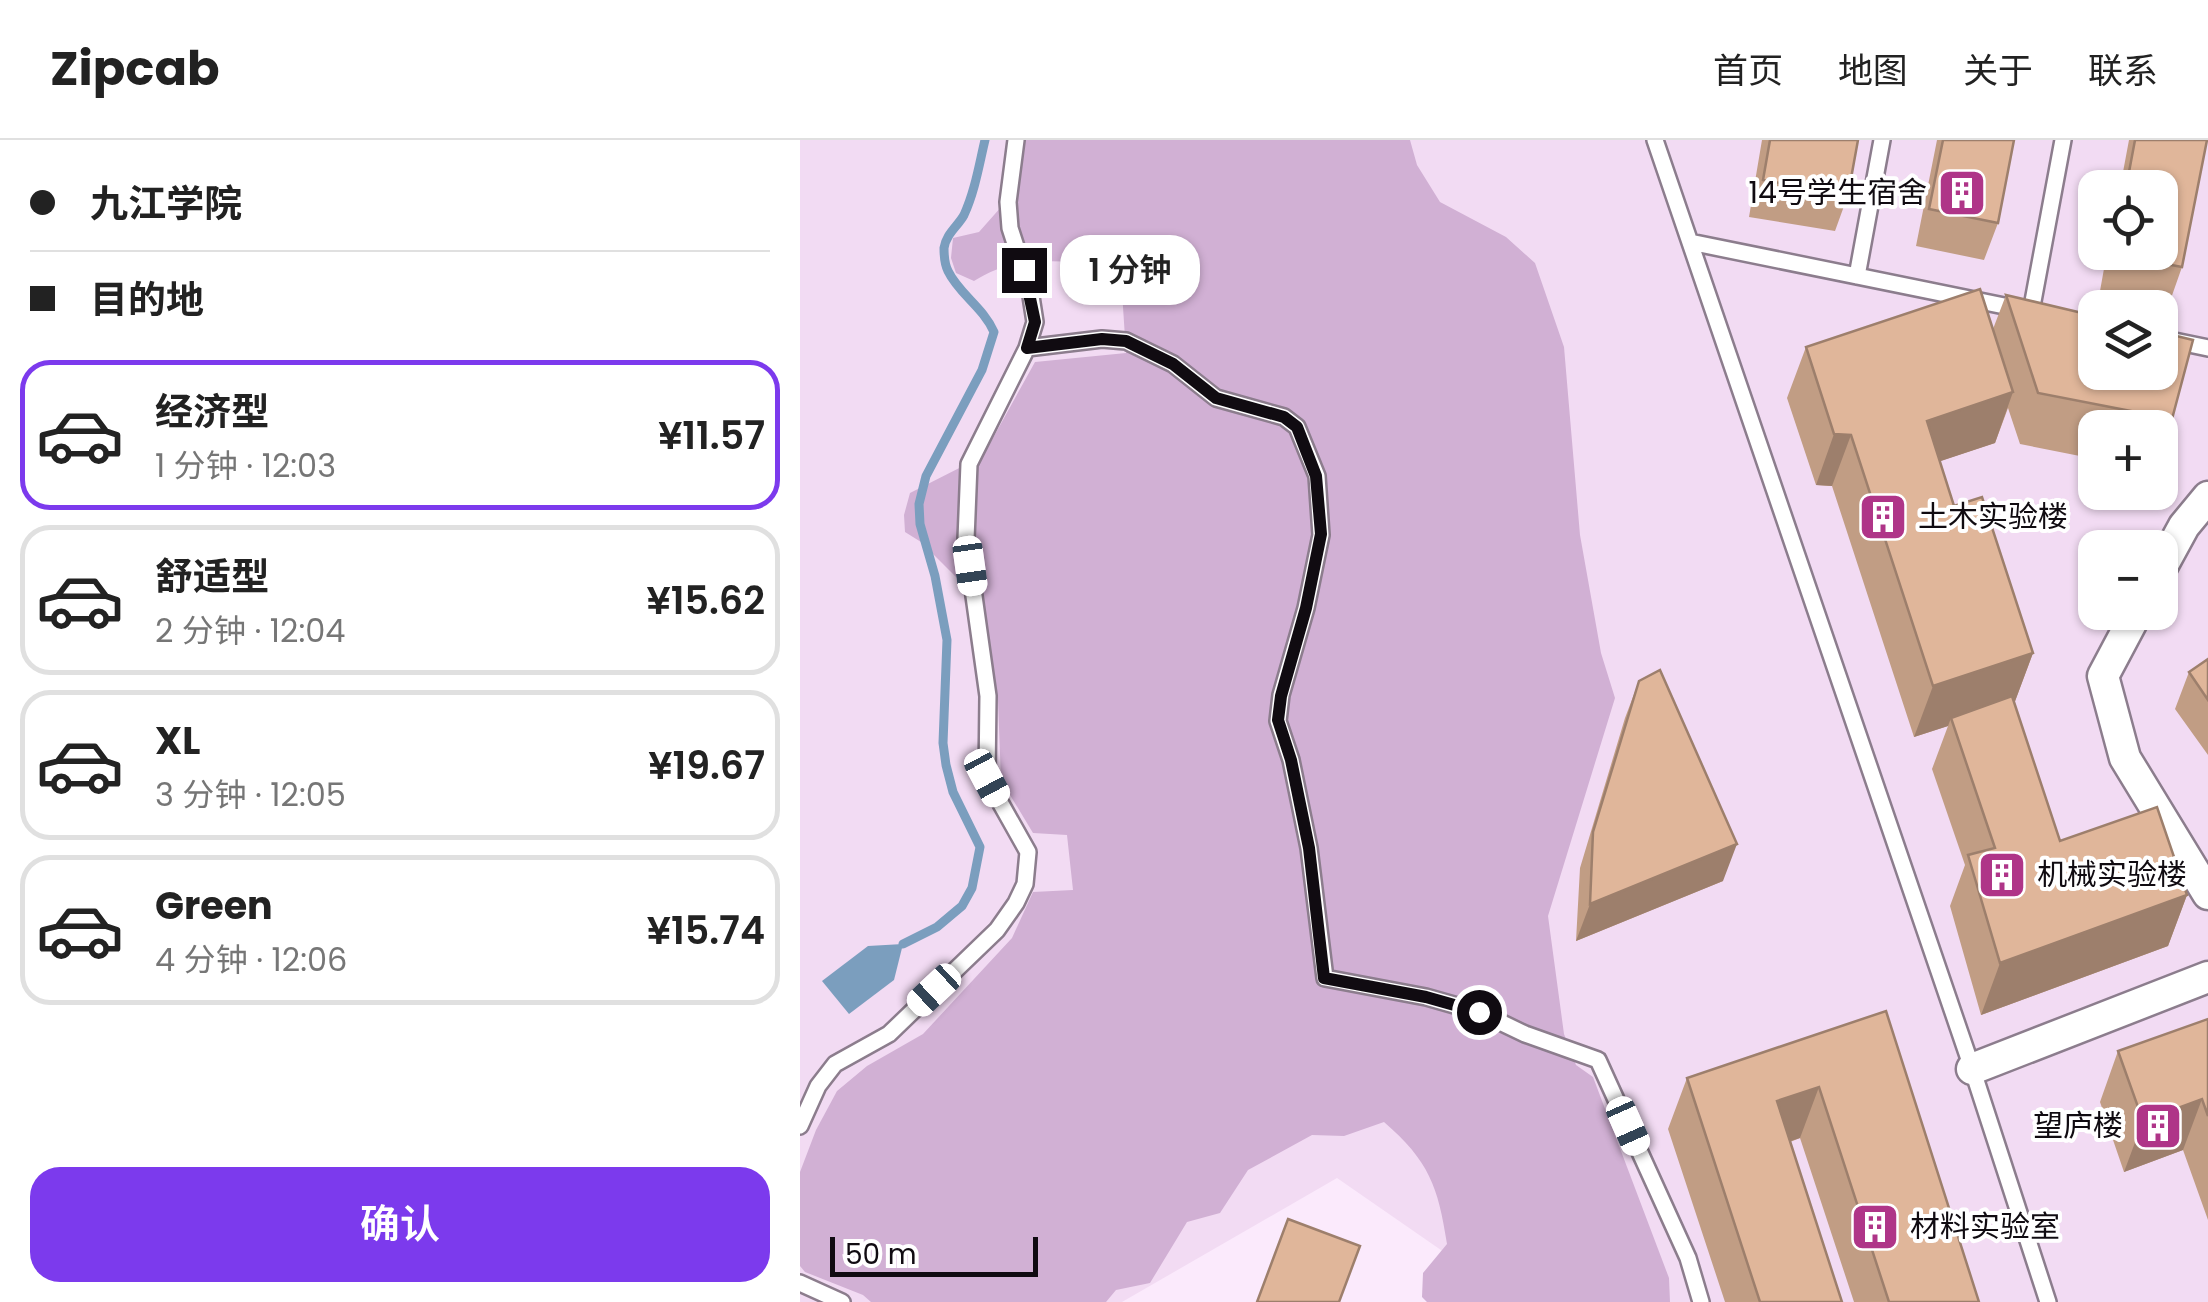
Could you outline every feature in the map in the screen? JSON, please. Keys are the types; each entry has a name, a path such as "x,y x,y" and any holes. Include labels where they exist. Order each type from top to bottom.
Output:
{"street":[{"path":"2178,537 2208,496"},
{"path":"2127,630 2103,676 2125,758 2208,894"},
{"path":"1972,1069 2208,976"}],"lane":[{"path":"800,1126 818,1086 835,1064 889,1034 997,930 1025,884 1028,852 987,778 988,696 966,539 969,464 1027,348 1035,322 1030,290 1010,228 1008,202 1016,140"},
{"path":"1655,140 2048,1302"},
{"path":"1856,276 1882,140"},
{"path":"1690,242 2039,314 2063,140"},
{"path":"1027,348 1102,339 1126,341 1173,364 1216,398 1284,417 1297,427 1316,476 1321,534 1278,720 1291,760 1309,848 1324,978 1426,997 1479,1012 1525,1034 1598,1060 1688,1258 1701,1302"},
{"path":"2178,342 2208,348"},
{"path":"800,1283 842,1302"}],"shaded area":[{"path":"800,140 2208,140 2208,1302 1516,1302 1337,1178 1122,1302 800,1302"},
{"path":"1022,140 1410,140 1417,165 1440,202 1506,237 1535,263 1564,347 1580,535 1601,653 1615,698 1548,916 1564,1034 1576,1065 1593,1077 1669,1278 1670,1302 1427,1302 1422,1297 1423,1273 1447,1244 1440,1206 1421,1162 1384,1122 1344,1136 1312,1135 1248,1170 1220,1213 1187,1222 1150,1283 1116,1290 1106,1302 871,1302 863,1295 805,1272 800,1266 800,1172 837,1091 867,1066 923,1034 1012,938 1033,892 1073,890 1067,835 1033,833 1001,780 998,701 982,607 921,542 905,532 904,515 910,493 983,456 1035,362 1126,353 1120,261 1027,262 992,271 974,281 956,273 951,258 953,238 979,232 1017,189"}],"water":[{"path":"903,944 894,980 849,1014 822,981 868,946"}],"building":[{"path":"1770,140 1858,140 1848,195 1763,180"},
{"name":"14号学生宿舍","path":"1943,140 2014,140 1998,223 1929,209"},
{"path":"2135,140 2207,140 2182,267 2178,266 2178,170 2129,170"},
{"path":"1980,289 2013,392 1927,421 1954,506 1982,497 2033,653 1933,686 1851,435 1834,434 1806,347"},
{"path":"2006,295 2078,312 2078,390 2178,390 2178,336 2193,340 2174,410 2126,410 2038,393"},
{"path":"2208,659 2208,700 2189,672"},
{"path":"1660,670 1737,844 1590,904 1593,832 1639,681"},
{"path":"2012,696 2060,841 2157,807 2187,895 2000,963 1968,855 1995,848 1951,718"},
{"path":"1886,1011 1979,1302 1889,1302 1819,1087 1777,1101 1842,1302 1760,1302 1687,1078"},
{"path":"2208,1019 2208,1116 2202,1099 2143,1121 2118,1051"},
{"path":"1288,1219 1360,1246 1339,1302 1257,1302"}],"waterway":[{"path":"903,944 937,927 962,906 972,888 980,847 953,792 946,765 943,743 947,640 920,524 919,504 926,476 982,370 994,332 953,279 944,250 947,238 968,206 985,140"}],"place":[{"name":"14号学生宿舍","path":"1962,193"},
{"name":"土木实验楼","path":"1883,517"},
{"name":"机械实验楼","path":"2002,875"},
{"name":"望庐楼","path":"2158,1126"},
{"name":"材料实验室","path":"1875,1227"}],"route":[{"path":"1024,270 1035,322 1027,348 1102,339 1126,341 1173,364 1216,398 1284,417 1297,427 1316,476 1321,534 1278,720 1291,760 1309,848 1324,978 1426,997 1479,1012"}]}
